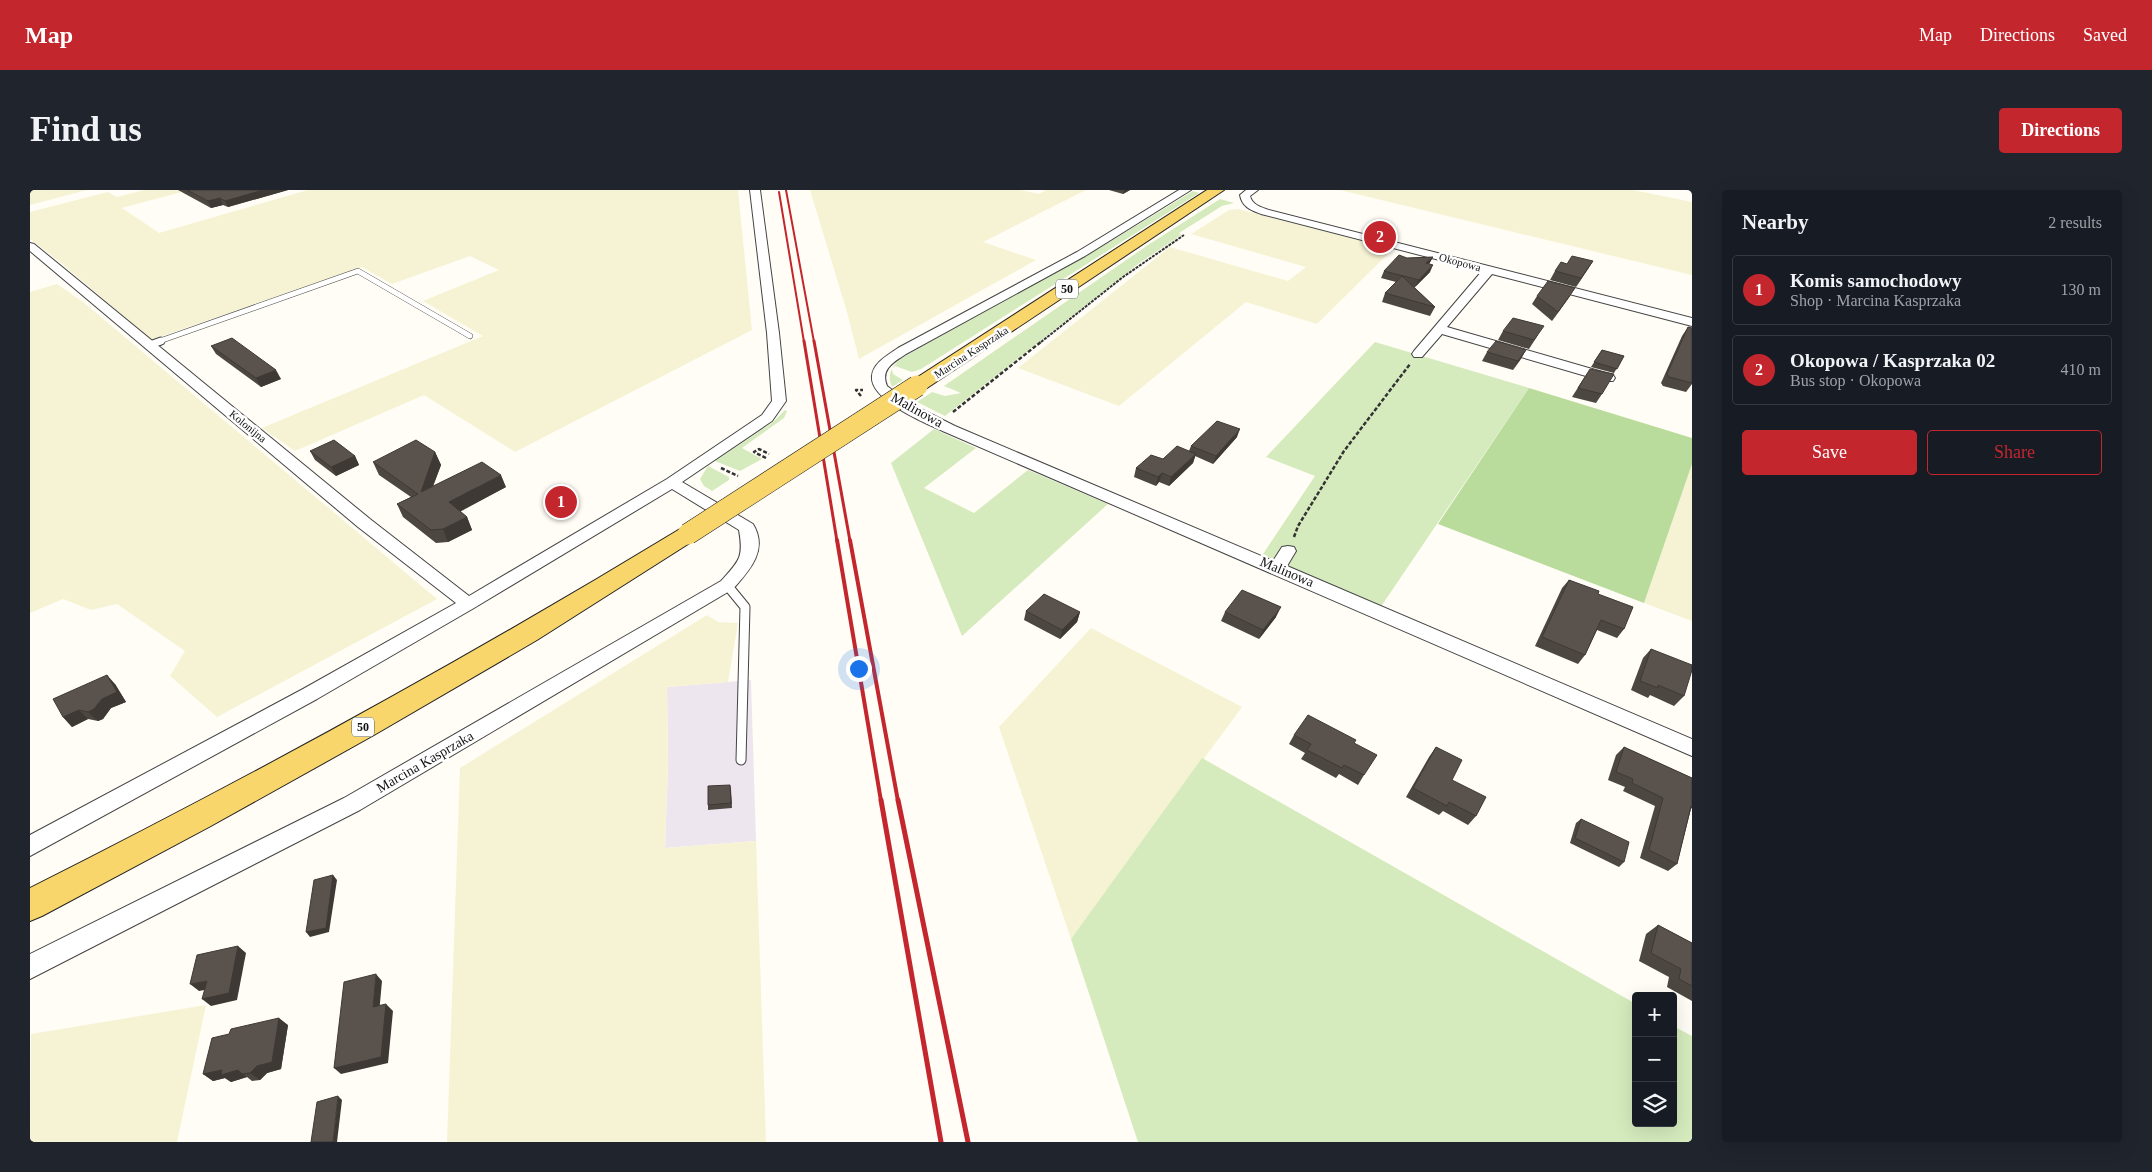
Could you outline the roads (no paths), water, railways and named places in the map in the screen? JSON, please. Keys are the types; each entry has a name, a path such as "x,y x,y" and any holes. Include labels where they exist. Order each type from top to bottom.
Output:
{"main road":[{"name":"Marcina Kasprzaka","path":"30,905 351,734 554,617 688,534 1217,190"}],"street":[{"path":"30,846 310,694 468,604 672,482 767,418 779,401 773,333 755,190"},
{"name":"Malinowa","path":"1186,190 1081,254 902,351 886,362 878,374 882,387 897,402 962,434 1692,748"},
{"name":"Okopowa","path":"1253,190 1245,195 1246,200 1252,207 1265,212 1692,322"},
{"name":"Kolonijna","path":"30,246 364,523 468,604"},
{"path":"1418,354 1489,270"},
{"path":"1439,329 1608,378"},
{"name":"Marcina Kasprzaka","path":"30,966 352,804 727,585 745,565 751,549 747,528 672,482"},
{"path":"1277,568 1288,551"}],"lane":[{"path":"150,345 358,271 470,336"},
{"path":"727,585 745,607 741,760"}],"railway":[{"path":"786,190 814,342"},
{"path":"779,192 804,342"},
{"path":"804,341 837,541"},
{"path":"814,341 850,541"},
{"path":"837,540 881,801"},
{"path":"850,540 898,801"},
{"path":"881,800 941,1142"},
{"path":"898,800 968,1142"}],"place":[{"name":"Okopowa / Kasprzaka 02","path":"1380,237"},
{"name":"Komis samochodowy","path":"561,502"}]}
